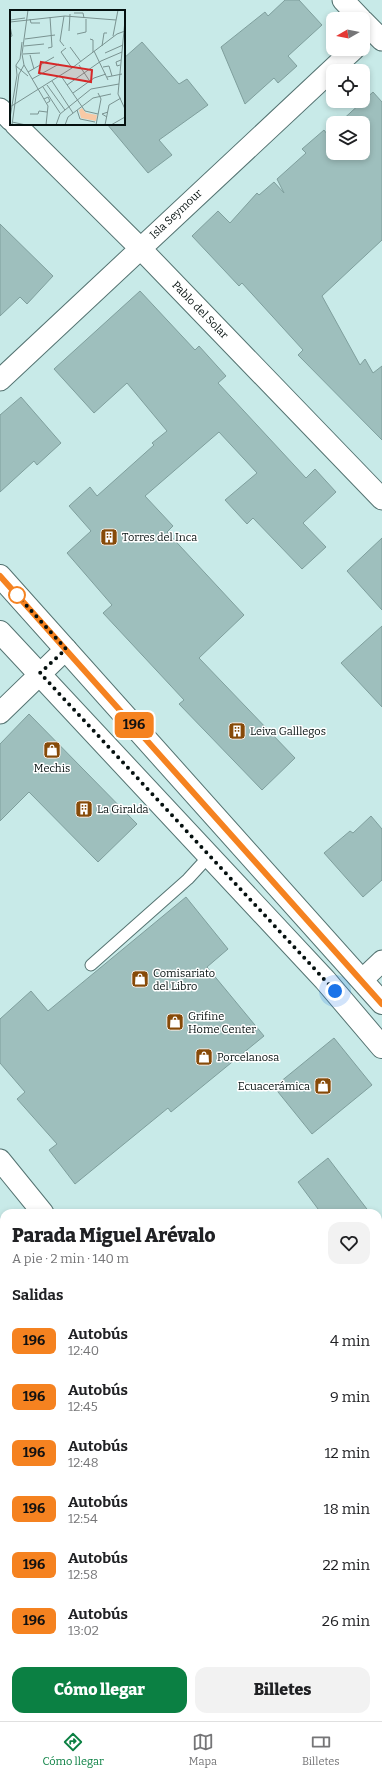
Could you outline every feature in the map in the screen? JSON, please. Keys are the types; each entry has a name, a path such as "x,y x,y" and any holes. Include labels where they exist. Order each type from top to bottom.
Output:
{"main road":[{"path":"0,576 382,1004"},
{"path":"0,632 40,673 325,980 382,1047"}],"street":[{"path":"343,0 371,29"},
{"name":"Isla Seymour","path":"0,380 346,56"},
{"path":"0,109 10,119"},
{"name":"Pablo del Solar","path":"16,125 140,248 382,498"},
{"path":"0,713 66,649"},
{"path":"362,980 382,961"},
{"path":"0,1160 40,1209"}],"lane":[{"path":"91,965 188,879 210,856"}],"building":[{"path":"285,0 299,0 322,25 288,56 297,66 278,83 274,78 245,104 221,47 265,12 268,16"},
{"path":"142,42 179,84 187,79 208,105 159,140 172,155 148,173 108,125 125,125 125,57"},
{"path":"373,92 382,102 382,240 322,296 360,365 365,359 373,373 382,366 382,440 298,355 303,350 242,283 239,286 192,236 218,211 230,223 257,193 259,195 274,182 284,193 277,179 306,153 302,149 324,130 326,133 326,160 370,160 370,116 347,116 355,108 370,108 370,95"},
{"path":"0,224 53,276 27,304 20,297 0,316"},
{"path":"140,291 195,350 199,346 226,376 218,383 306,478 315,469 336,492 303,523 326,547 302,569 253,518 247,524 225,500 257,473 219,432 145,496 173,526 167,532 244,615 199,658 295,758 262,790 179,704 184,700 103,613 112,605 67,553 91,531 69,506 90,487 97,496 154,445 152,443 167,431 127,383 94,413 54,369"},
{"path":"21,397 61,443 37,465 34,461 0,492 0,415"},
{"path":"382,538 382,610 347,571"},
{"path":"382,626 382,707 341,663"},
{"path":"29,714 137,824 98,862 29,792 0,821 0,744"},
{"path":"371,816 382,829 382,880 363,897 324,853 350,831 353,833"},
{"path":"186,897 228,949 207,967 264,1036 171,1112 168,1108 75,1184 49,1150 57,1144 17,1099 25,1092 0,1063 0,1019 31,991 48,1011"},
{"name":"Ecuacerámica","path":"334,1038 372,1085 312,1134 274,1087"},
{"path":"328,1158 367,1209 318,1209 298,1182"}],"bus line":[{"name":"196","path":"0,576 352,968 382,1004"}],"place":[{"name":"Torres del Inca","path":"109,537"},
{"name":"Leiva Galllegos","path":"237,731"},
{"name":"Mechis","path":"52,750"},
{"name":"La Giralda","path":"84,809"},
{"name":"Comisariato del Libro","path":"140,979"},
{"name":"Grifine Home Center","path":"175,1022"},
{"name":"Porcelanosa","path":"204,1057"},
{"name":"Ecuacerámica","path":"323,1086"}],"route":[{"path":"17,595 66,649 40,673 335,991"}]}
